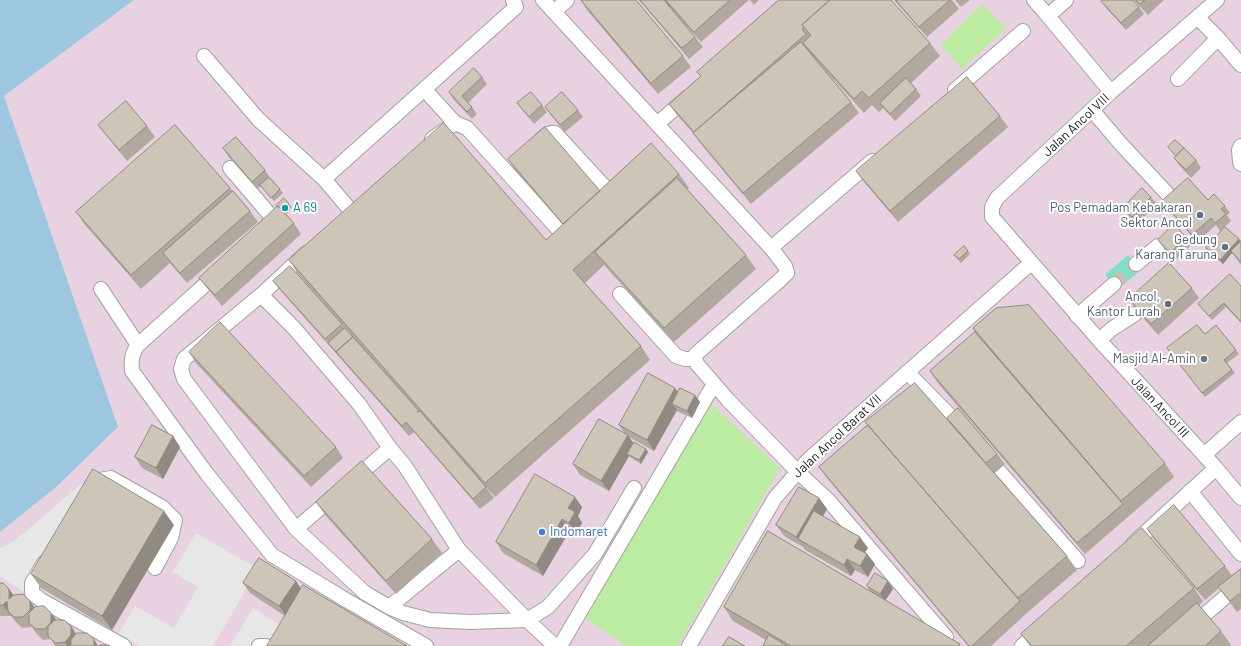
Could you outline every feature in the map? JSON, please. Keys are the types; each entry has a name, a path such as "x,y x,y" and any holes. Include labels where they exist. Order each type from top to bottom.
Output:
{"street":[{"path":"324,179 516,7 514,0"},
{"path":"543,0 785,266 787,273 695,355 695,360 714,384 797,471 841,514 946,637"},
{"path":"554,12 567,0"},
{"path":"1034,0 1110,92"},
{"path":"1048,16 1066,0"},
{"name":"Jalan Ancol VIII","path":"1031,263 992,217 992,207 997,198 1110,92 1218,0"},
{"path":"1198,18 1241,64"},
{"path":"945,98 1023,31"},
{"path":"1178,79 1218,38"},
{"path":"204,56 259,120 324,179 351,211"},
{"path":"657,124 698,88"},
{"path":"424,89 455,124 466,128 558,229"},
{"path":"1092,110 1120,143 1174,201"},
{"path":"422,148 433,138 455,124"},
{"path":"528,153 548,133 555,133 614,196"},
{"path":"1241,146 1241,164"},
{"path":"770,248 885,150"},
{"path":"507,173 517,163"},
{"path":"230,168 270,215 268,229 256,239"},
{"path":"340,222 363,200"},
{"path":"318,243 261,295 184,359 181,369 184,379 296,529 365,593 389,607 403,613 430,620 472,622 527,620 548,607 595,554 634,488"},
{"path":"1136,264 1158,246"},
{"name":"Jalan Ancol III","path":"1031,263 1077,316 1216,468 1241,498"},
{"name":"Jalan Ancol Barat VII","path":"689,646 775,498 797,471 1031,263"},
{"path":"226,266 138,345 133,352 131,361 132,371 207,474 272,555 426,646"},
{"path":"1077,316 1114,284"},
{"path":"101,289 138,345"},
{"path":"620,294 676,356 684,359 695,360"},
{"path":"261,295 294,328 359,404 390,448 405,466 459,550 527,620 555,646"},
{"path":"1099,340 1113,328 1135,314"},
{"path":"907,372 958,424"},
{"path":"560,646 714,384"},
{"path":"1204,455 1241,422"},
{"path":"296,529 390,448"},
{"path":"1120,555 1216,468"},
{"path":"998,470 1078,561"},
{"path":"84,496 87,490 100,480 111,478 162,507 175,520 171,538 155,568"},
{"path":"1190,491 1241,554"},
{"path":"52,550 32,583 32,593 41,600 124,646"},
{"path":"389,607 459,550"},
{"path":"1168,646 1241,583"},
{"path":"317,598 323,598 404,646"},
{"path":"1022,646 1051,619"},
{"path":"258,646 266,646"}],"shaded area":[{"path":"134,0 1241,0 1241,646 0,646 0,532 55,488 118,427 4,96"},
{"path":"82,483 95,489 29,595 0,577 0,548 13,542"},
{"path":"196,533 258,569 213,646 139,646 118,634 135,606 174,628 198,587 173,572"},
{"path":"253,608 280,625 267,646 230,646"}],"green space":[{"path":"982,4 1006,28 962,69 941,45"},
{"path":"1128,255 1141,270 1118,289 1105,275"},
{"path":"709,402 780,468 678,646 626,646 583,617"}],"water":[{"path":"0,0 134,0 4,96 118,427 55,488 0,532"}],"building":[{"path":"581,0 636,0 683,56 651,83"},
{"path":"640,0 664,0 695,37 682,48"},
{"path":"666,0 730,0 694,32"},
{"path":"779,0 830,0 802,25 804,27 802,29 806,34 694,132 669,104 701,76 697,72"},
{"path":"830,0 891,0 930,43 869,98 862,91 854,99 803,43 811,35 802,25"},
{"path":"896,0 950,0 919,27"},
{"path":"1133,0 1139,7 1121,23 1101,1"},
{"path":"1136,0 1145,0 1140,4"},
{"path":"801,42 851,102 743,193 693,133"},
{"path":"474,68 482,77 462,96 472,107 467,112 449,92"},
{"path":"967,77 1000,116 890,211 856,171"},
{"path":"906,78 916,89 890,114 880,103"},
{"path":"531,92 542,105 529,117 517,103"},
{"path":"562,92 578,110 560,125 545,107"},
{"path":"126,101 147,126 119,150 98,125"},
{"path":"444,123 546,240 651,143 679,174 573,270 641,346 485,483 289,260"},
{"path":"175,125 230,188 131,275 76,212"},
{"path":"545,127 600,191 563,224 508,159"},
{"path":"236,137 265,170 252,182 223,148"},
{"path":"1175,140 1184,148 1176,156 1168,147"},
{"path":"1184,148 1196,160 1186,170 1174,158"},
{"path":"269,177 280,189 271,198 260,185"},
{"path":"677,178 746,255 664,328 595,252"},
{"name":"Pos Pemadam Kebakaran Sektor Ancol","path":"1188,178 1208,200 1214,194 1225,206 1221,209 1226,214 1215,223 1211,218 1192,235 1162,201"},
{"path":"1142,188 1151,197 1132,217 1123,208"},
{"path":"233,191 250,211 180,273 163,253"},
{"path":"284,198 289,204 283,210 276,206"},
{"path":"278,206 294,223 215,295 199,278"},
{"path":"1174,224 1186,237 1170,253 1158,240"},
{"name":"Gedung Karang Taruna","path":"1225,227 1239,239 1220,260 1206,248"},
{"path":"1241,241 1241,262 1231,251"},
{"path":"964,246 968,251 959,259 954,255"},
{"name":"Ancol, Kantor Lurah","path":"1169,263 1192,288 1151,324 1129,299"},
{"path":"290,266 342,324 325,339 273,281"},
{"path":"1230,274 1241,286 1241,322 1224,303 1209,316 1198,304"},
{"path":"1029,305 1165,463 1121,501 973,328 996,308"},
{"path":"220,322 336,447 304,476 189,352"},
{"name":"Masjid Al-Amin","path":"1197,325 1205,334 1216,325 1236,350 1224,360 1232,370 1202,393 1167,348"},
{"path":"345,328 353,337 336,352 328,343"},
{"path":"975,332 1123,504 1077,543 930,371"},
{"path":"353,337 419,411 417,412 420,411 486,487 473,499 406,422 402,426 336,352"},
{"path":"648,373 675,388 647,440 619,425"},
{"path":"915,383 1067,556 1018,598 865,422"},
{"path":"680,388 695,395 687,411 672,404"},
{"path":"958,408 997,454 986,463 947,418"},
{"path":"599,419 628,435 601,481 573,464"},
{"path":"152,425 173,436 156,468 135,457"},
{"path":"868,425 1020,601 972,646 969,646 819,467"},
{"path":"634,442 646,449 639,460 627,454"},
{"path":"362,461 432,539 386,581 316,502"},
{"path":"93,469 164,511 102,616 31,574"},
{"name":"Indomaret","path":"535,474 575,497 568,508 575,512 569,523 562,519 536,565 496,542"},
{"path":"799,487 819,498 796,537 776,525"},
{"path":"1174,505 1225,566 1197,589 1147,529"},
{"path":"814,511 860,537 854,547 867,554 860,566 847,559 844,565 798,539"},
{"path":"1142,528 1194,588 1126,646 1032,646 1021,634"},
{"path":"768,531 960,644 959,646 791,646 724,607"},
{"path":"259,558 296,581 279,606 243,583"},
{"path":"1241,569 1241,596 1239,594 1230,601 1218,587"},
{"path":"875,573 888,581 880,594 867,586"},
{"path":"0,583 3,583 9,589 9,599 14,595 23,594 30,601 30,610 23,617 14,617 8,611 7,601 3,605 0,605"},
{"path":"303,585 407,646 267,646"},
{"path":"1197,603 1221,631 1205,646 1148,646"},
{"path":"44,606 51,613 51,622 45,629 36,629 29,623 29,613 35,607"},
{"path":"55,620 64,620 71,626 71,635 65,642 55,643 48,636 48,627"},
{"path":"77,633 87,633 94,639 94,646 71,646 71,640"},
{"path":"769,635 787,646 763,646"},
{"path":"729,637 745,646 723,646"}],"tunnel":[{"path":"1114,284 1136,264"}],"place":[{"name":"A 69","path":"285,208"},
{"name":"Pos Pemadam Kebakaran Sektor Ancol","path":"1200,215"},
{"name":"Gedung Karang Taruna","path":"1225,247"},
{"name":"Ancol, Kantor Lurah","path":"1168,304"},
{"name":"Masjid Al-Amin","path":"1204,359"},
{"name":"Indomaret","path":"542,532"}]}
